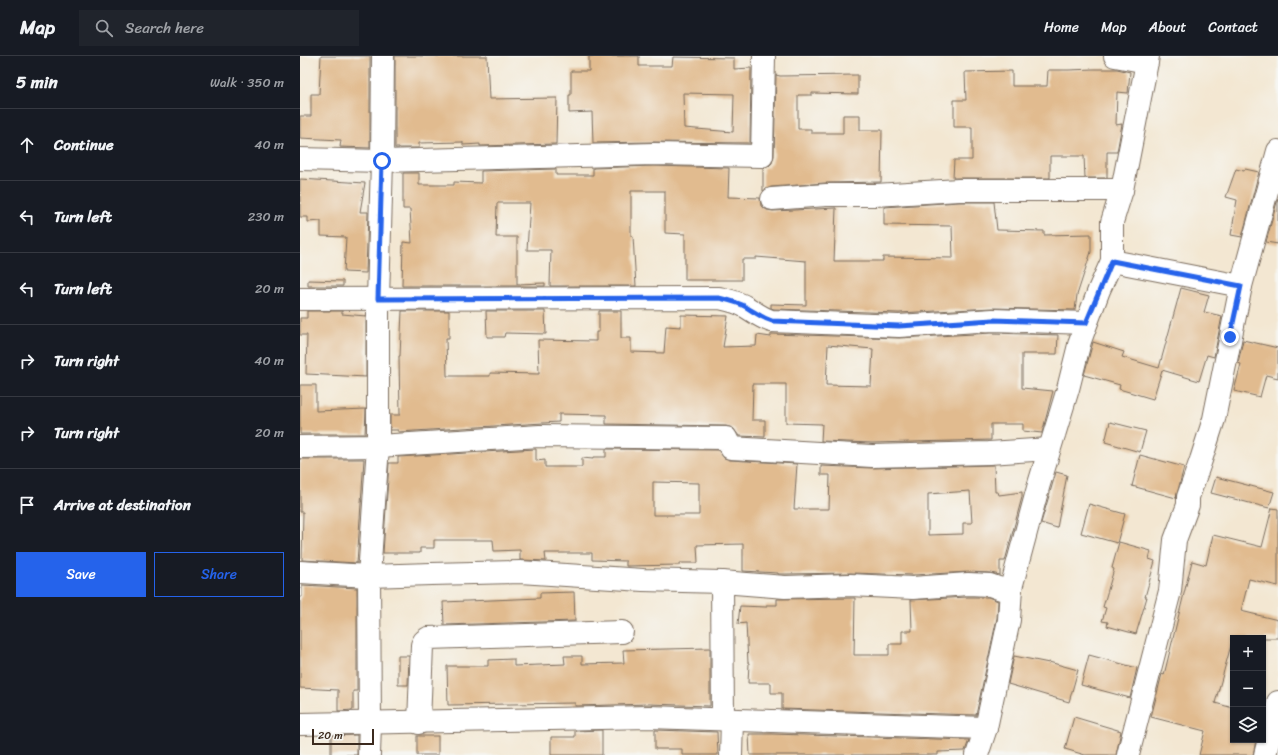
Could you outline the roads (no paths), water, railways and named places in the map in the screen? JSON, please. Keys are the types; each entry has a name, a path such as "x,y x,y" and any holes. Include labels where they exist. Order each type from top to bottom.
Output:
{"street":[{"path":"369,755 369,576 378,446 378,299 383,56"},
{"path":"300,159 382,161 654,154 762,156 764,56"},
{"path":"977,755 986,728 1009,620 1011,588 1049,449 1068,389 1080,341 1112,261 1112,222 1122,190 1147,59 1115,56"},
{"path":"1128,755 1170,591 1175,540 1188,505 1188,497 1214,419 1241,286 1278,151"},
{"path":"772,199 826,195 875,195 959,190 1122,190"},
{"path":"1112,261 1241,286"},
{"path":"300,299 719,298 737,302 747,307 760,317 772,321 899,326 993,320 1086,323"},
{"path":"300,447 378,446 540,436 726,438 731,448 872,456 989,453 1049,449"},
{"path":"300,572 369,576 520,572 643,580 722,582 785,587 850,585 913,588 968,584 990,585 1001,589 1011,588"},
{"path":"722,582 727,720 731,755"},
{"path":"419,723 422,645 424,640 428,638 622,632"},
{"path":"1265,755 1278,702"},
{"path":"300,724 641,718 986,728"}]}
